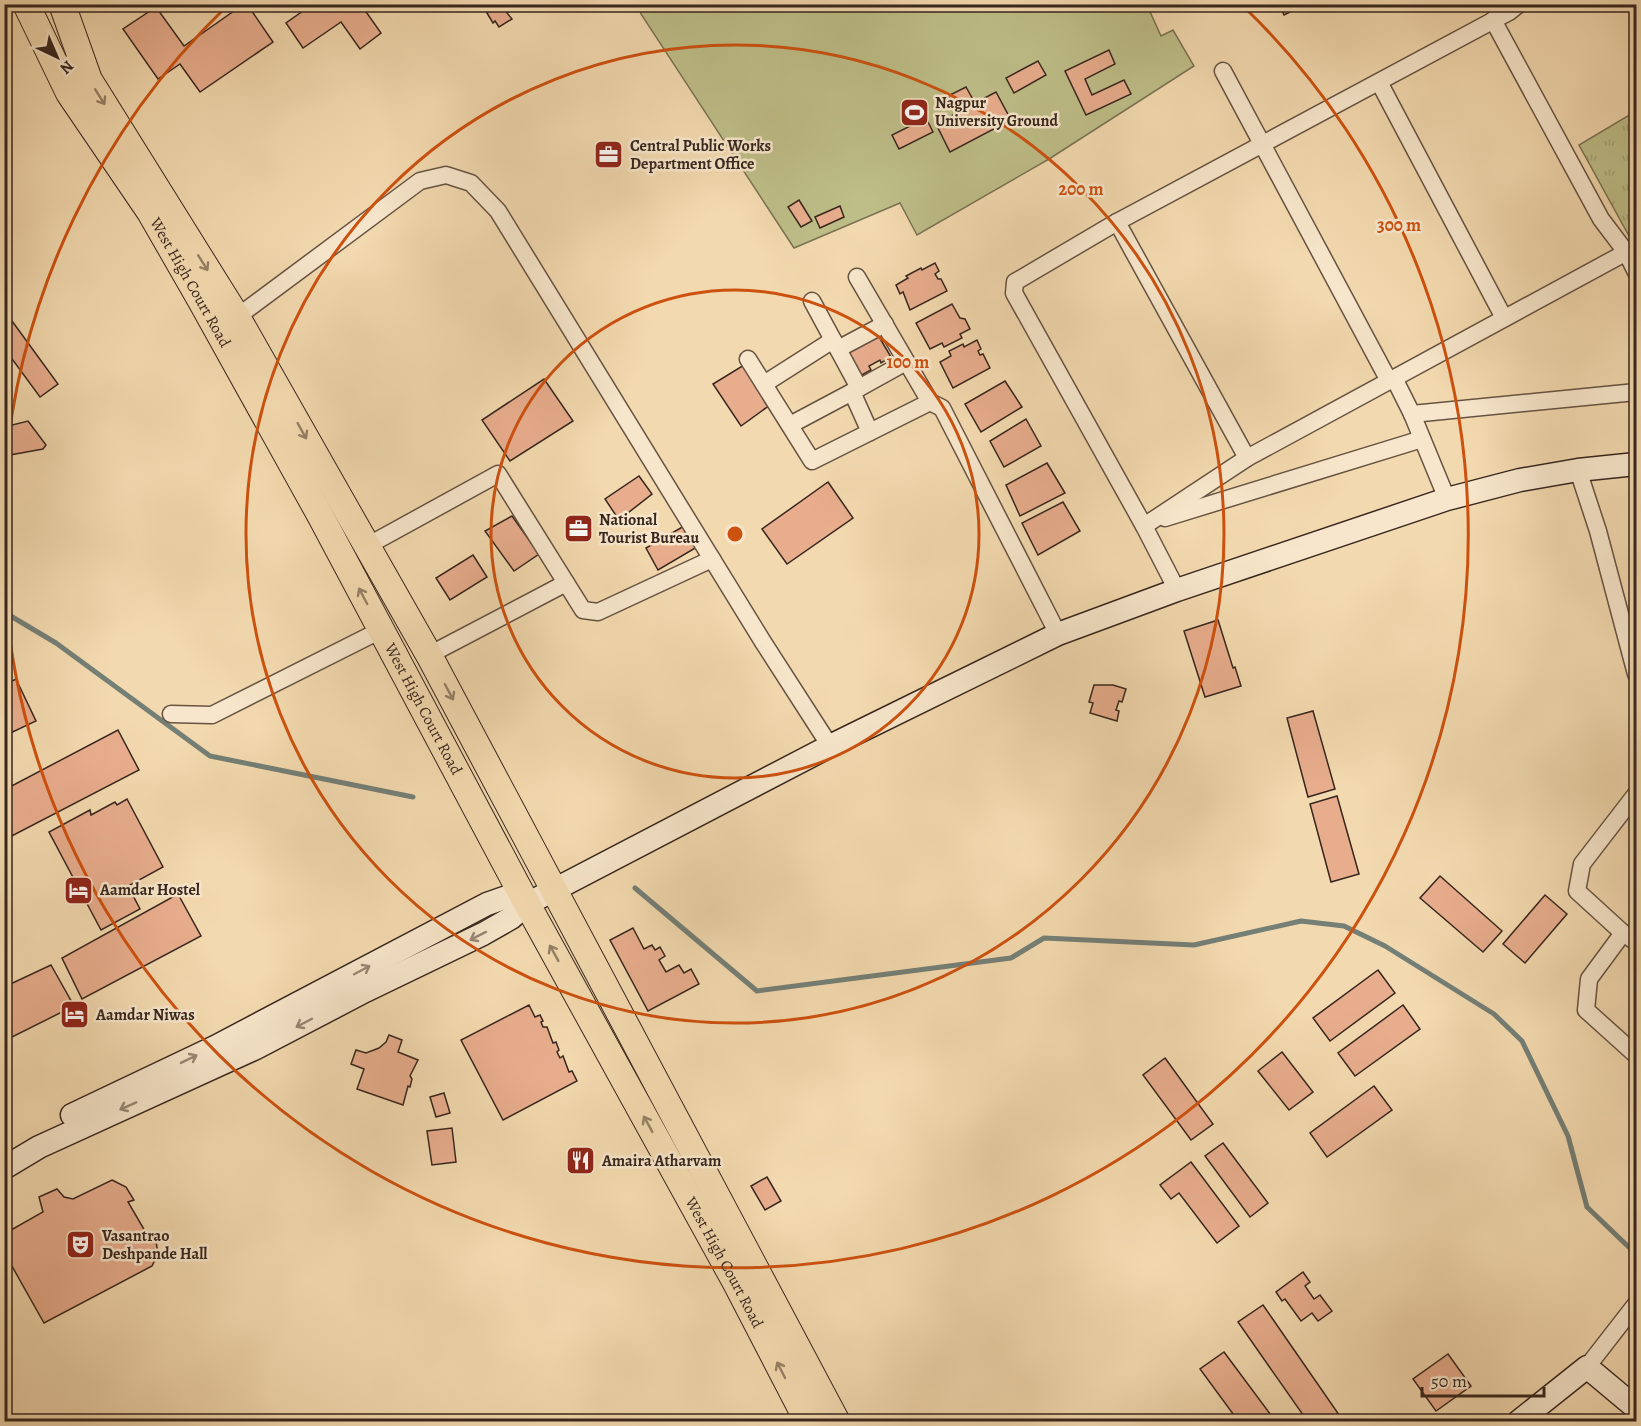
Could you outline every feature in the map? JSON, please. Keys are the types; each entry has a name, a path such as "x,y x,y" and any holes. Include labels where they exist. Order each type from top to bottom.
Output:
{"main road":[{"name":"West High Court Road","path":"26,4 69,93 150,212 320,515 527,904 736,1283 808,1422"},
{"name":"West High Court Road","path":"62,4 89,80 237,317 429,655 837,1422"},
{"path":"72,29 78,4"},
{"path":"4,1168 39,1147 256,1048 492,928 511,918 527,904 830,746 1058,634 1177,590 1447,499 1520,480 1578,470 1636,464"},
{"path":"4,1150 223,1042 488,904 507,897 527,904"},
{"path":"1518,1422 1587,1366 1636,1407"}],"street":[{"path":"1177,590 1148,523 1014,293 1015,282 1117,222 1509,12 1519,4"},
{"path":"1493,20 1601,219 1631,249 1636,272"},
{"path":"1223,71 1412,414 1447,499"},
{"path":"1378,82 1504,318"},
{"path":"237,317 420,181 446,175 471,183 498,210 712,559 830,746"},
{"path":"1117,222 1247,458"},
{"path":"1148,523 1247,458 1631,249"},
{"path":"857,277 930,402 942,408 1058,634"},
{"path":"812,301 836,345 856,390 870,432"},
{"path":"764,384 836,345 885,324"},
{"path":"748,359 812,461 930,402"},
{"path":"790,425 906,362"},
{"path":"1412,414 1636,392"},
{"path":"1148,523 1422,439"},
{"path":"1578,470 1598,531 1636,674"},
{"path":"367,546 498,474 583,610 598,612 712,559"},
{"path":"429,655 566,582"},
{"path":"171,714 212,716 381,630"},
{"path":"1636,794 1582,864 1577,891 1630,938 1589,979 1586,1010 1636,1055"},
{"path":"1587,1366 1636,1304"}],"green space":[{"name":"Nagpur University Ground","path":"638,5 1147,5 1161,36 1173,30 1194,66 1049,159 917,235 900,203 794,248 641,14"},
{"path":"1636,111 1636,232 1629,236 1579,145"}],"building":[{"path":"247,4 273,42 200,92 180,64 158,79 123,29 156,7 184,46"},
{"path":"313,4 364,4 362,6 381,33 360,49 341,22 303,48 286,23"},
{"path":"484,4 520,4 507,13 512,19 499,27 495,21 493,23"},
{"path":"1279,4 1306,4 1284,15"},
{"path":"1109,50 1115,64 1085,79 1092,95 1124,80 1131,94 1086,115 1065,71"},
{"path":"1038,61 1046,75 1014,93 1006,78"},
{"path":"966,87 975,103 996,92 1011,120 950,152 936,124 957,113 948,96"},
{"path":"926,118 933,132 899,149 892,135"},
{"path":"799,200 812,221 801,227 788,207"},
{"path":"840,206 844,217 820,228 815,217"},
{"path":"935,263 939,271 935,274 938,279 941,279 947,291 910,310 903,292 900,294 896,285 908,278 906,276"},
{"path":"952,304 970,329 960,334 962,338 944,347 942,343 930,349 916,323"},
{"path":"4,310 58,384 40,397 4,348"},
{"path":"878,335 891,357 869,366 871,370 860,376 847,353"},
{"path":"977,340 981,349 978,351 980,355 983,354 990,368 953,388 940,362 951,356 949,351"},
{"path":"744,365 770,405 741,426 713,384"},
{"path":"544,379 573,421 510,461 482,420"},
{"path":"1005,381 1022,407 981,432 965,404"},
{"path":"1026,419 1041,446 1004,467 990,441"},
{"path":"28,421 46,445 43,449 4,456 4,427"},
{"path":"1047,463 1065,493 1020,516 1006,485"},
{"path":"639,476 652,494 619,520 605,499"},
{"path":"828,482 853,518 787,564 762,529"},
{"path":"1063,502 1080,531 1038,555 1022,523"},
{"path":"512,516 539,554 514,571 485,531"},
{"path":"684,526 697,547 658,570 646,548"},
{"path":"473,555 487,577 450,600 436,578"},
{"path":"1218,620 1241,686 1205,697 1184,631"},
{"path":"16,679 36,721 4,736 4,685"},
{"path":"1094,685 1113,685 1126,689 1122,702 1119,701 1116,710 1119,711 1117,721 1090,713 1093,703 1089,702"},
{"path":"1313,711 1335,789 1308,797 1287,718"},
{"path":"118,730 139,770 4,840 4,790"},
{"path":"1337,796 1359,874 1331,882 1310,804"},
{"path":"127,799 163,867 128,886 140,909 101,930 49,832 90,810 91,815 115,802 117,805"},
{"path":"1440,876 1502,931 1483,952 1420,898"},
{"path":"178,894 201,936 82,999 62,958"},
{"path":"1545,895 1567,914 1525,963 1503,944"},
{"path":"633,928 644,949 652,945 655,950 660,947 665,956 659,960 666,972 679,965 684,973 691,969 699,984 648,1011 610,940"},
{"path":"51,965 74,1006 4,1041 4,987"},
{"path":"1378,970 1395,993 1330,1041 1313,1018"},
{"path":"529,1005 535,1017 540,1015 543,1027 547,1027 553,1043 556,1042 560,1058 563,1056 569,1072 572,1071 577,1081 503,1120 461,1040"},
{"path":"1403,1005 1420,1029 1355,1076 1338,1053"},
{"path":"389,1035 402,1040 398,1052 418,1060 410,1076 412,1079 403,1105 357,1089 364,1069 351,1064 356,1050 366,1053 379,1048 386,1042"},
{"path":"1282,1052 1313,1092 1289,1110 1258,1071"},
{"path":"1165,1058 1213,1124 1191,1140 1143,1075"},
{"path":"1374,1086 1392,1110 1327,1157 1310,1133"},
{"path":"444,1093 450,1113 436,1117 430,1097"},
{"path":"452,1128 456,1162 432,1165 427,1131"},
{"path":"1223,1143 1268,1203 1250,1217 1205,1156"},
{"path":"1191,1162 1239,1226 1217,1243 1179,1193 1171,1199 1160,1185"},
{"path":"767,1177 781,1201 765,1210 751,1186"},
{"name":"Vasantrao Deshpande Hall","path":"112,1180 126,1187 134,1200 128,1202 149,1238 155,1235 158,1254 152,1266 44,1323 4,1252 4,1234 43,1212 39,1197 57,1189 64,1197 73,1199"},
{"path":"1303,1272 1310,1282 1305,1286 1314,1299 1320,1295 1332,1311 1318,1321 1312,1313 1301,1321 1285,1299 1282,1301 1276,1292"},
{"path":"1263,1305 1344,1422 1308,1422 1238,1322"},
{"path":"1224,1352 1276,1422 1239,1422 1200,1369"},
{"path":"1448,1354 1471,1386 1436,1411 1413,1379"}],"waterway":[{"path":"4,612 56,643 210,756 413,797"},
{"path":"635,888 757,991 1011,958 1044,938 1194,945 1301,921 1344,926 1385,946 1494,1014 1522,1041 1568,1136 1587,1207 1636,1254"}],"place":[{"name":"Nagpur University Ground","path":"914,112"},
{"name":"Central Public Works Department Office","path":"609,155"},
{"name":"National Tourist Bureau","path":"578,529"},
{"name":"Aamdar Hostel","path":"79,890"},
{"name":"Aamdar Niwas","path":"75,1015"},
{"name":"Amaira Atharvam","path":"581,1161"},
{"name":"Vasantrao Deshpande Hall","path":"81,1245"}]}
